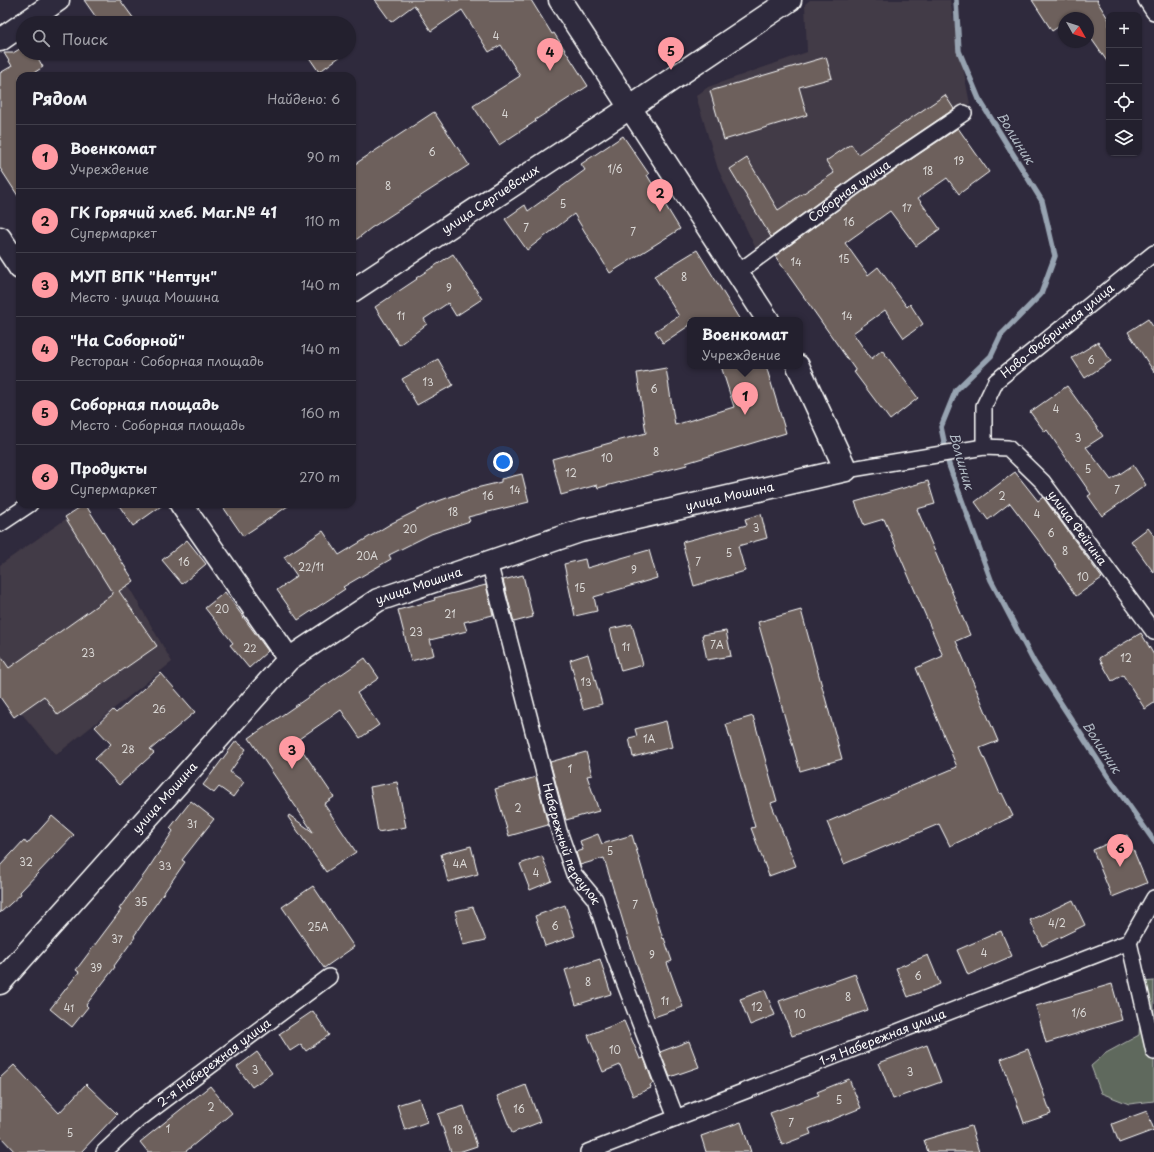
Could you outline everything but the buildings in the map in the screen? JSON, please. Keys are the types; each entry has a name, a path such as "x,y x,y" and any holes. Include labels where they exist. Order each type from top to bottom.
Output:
{"street":[{"path":"35,16 58,0"},
{"path":"560,0 766,317"},
{"name":"улица Сергиевских","path":"356,288 630,108 790,0"},
{"path":"1146,0 1154,12"},
{"path":"0,40 16,29"},
{"name":"Соборная улица","path":"737,272 857,185 964,113"},
{"path":"0,238 16,262"},
{"name":"Ново-Фабричная улица","path":"984,447 984,406 996,381 1154,253"},
{"path":"799,369 846,470"},
{"name":"улица Мошина","path":"0,983 289,659 378,600 580,532 846,470 984,447"},
{"name":"улица Фейгина","path":"984,447 1008,448 1043,482 1154,632"},
{"path":"0,524 24,508"},
{"path":"184,508 289,659"},
{"name":"Набережный переулок","path":"489,562 559,831 574,874 595,899 609,942 676,1118"},
{"path":"1154,898 1129,942 1154,1052"},
{"name":"1-я Набережная улица","path":"588,1152 1129,942"},
{"name":"2-я Набережная улица","path":"104,1152 138,1120 329,977"}],"shaded area":[{"path":"810,0 950,0 970,104 756,249 718,169 696,96 708,87 807,52 805,4"},
{"path":"84,508 172,662 56,755 0,687 0,565"}],"green space":[{"path":"1154,981 1154,1101 1129,1104 1101,1093 1091,1066 1106,1053 1139,1035 1142,982"}],"waterway":[{"name":"Волшник","path":"956,0 959,51 979,99 1042,201 1055,256 1041,294 1001,335 991,356 956,390 941,427 949,465 991,580 1034,662 1108,776 1154,841"}],"place":[{"name":"Соборная площадь","path":"671,70"},
{"name":"\"На Соборной\"","path":"550,71"},
{"name":"ГК Горячий хлеб. Маг.№ 41","path":"660,212"},
{"name":"Военкомат","path":"745,415"},
{"name":"МУП ВПК \"Нептун\"","path":"292,769"},
{"name":"Продукты","path":"1120,867"}]}
